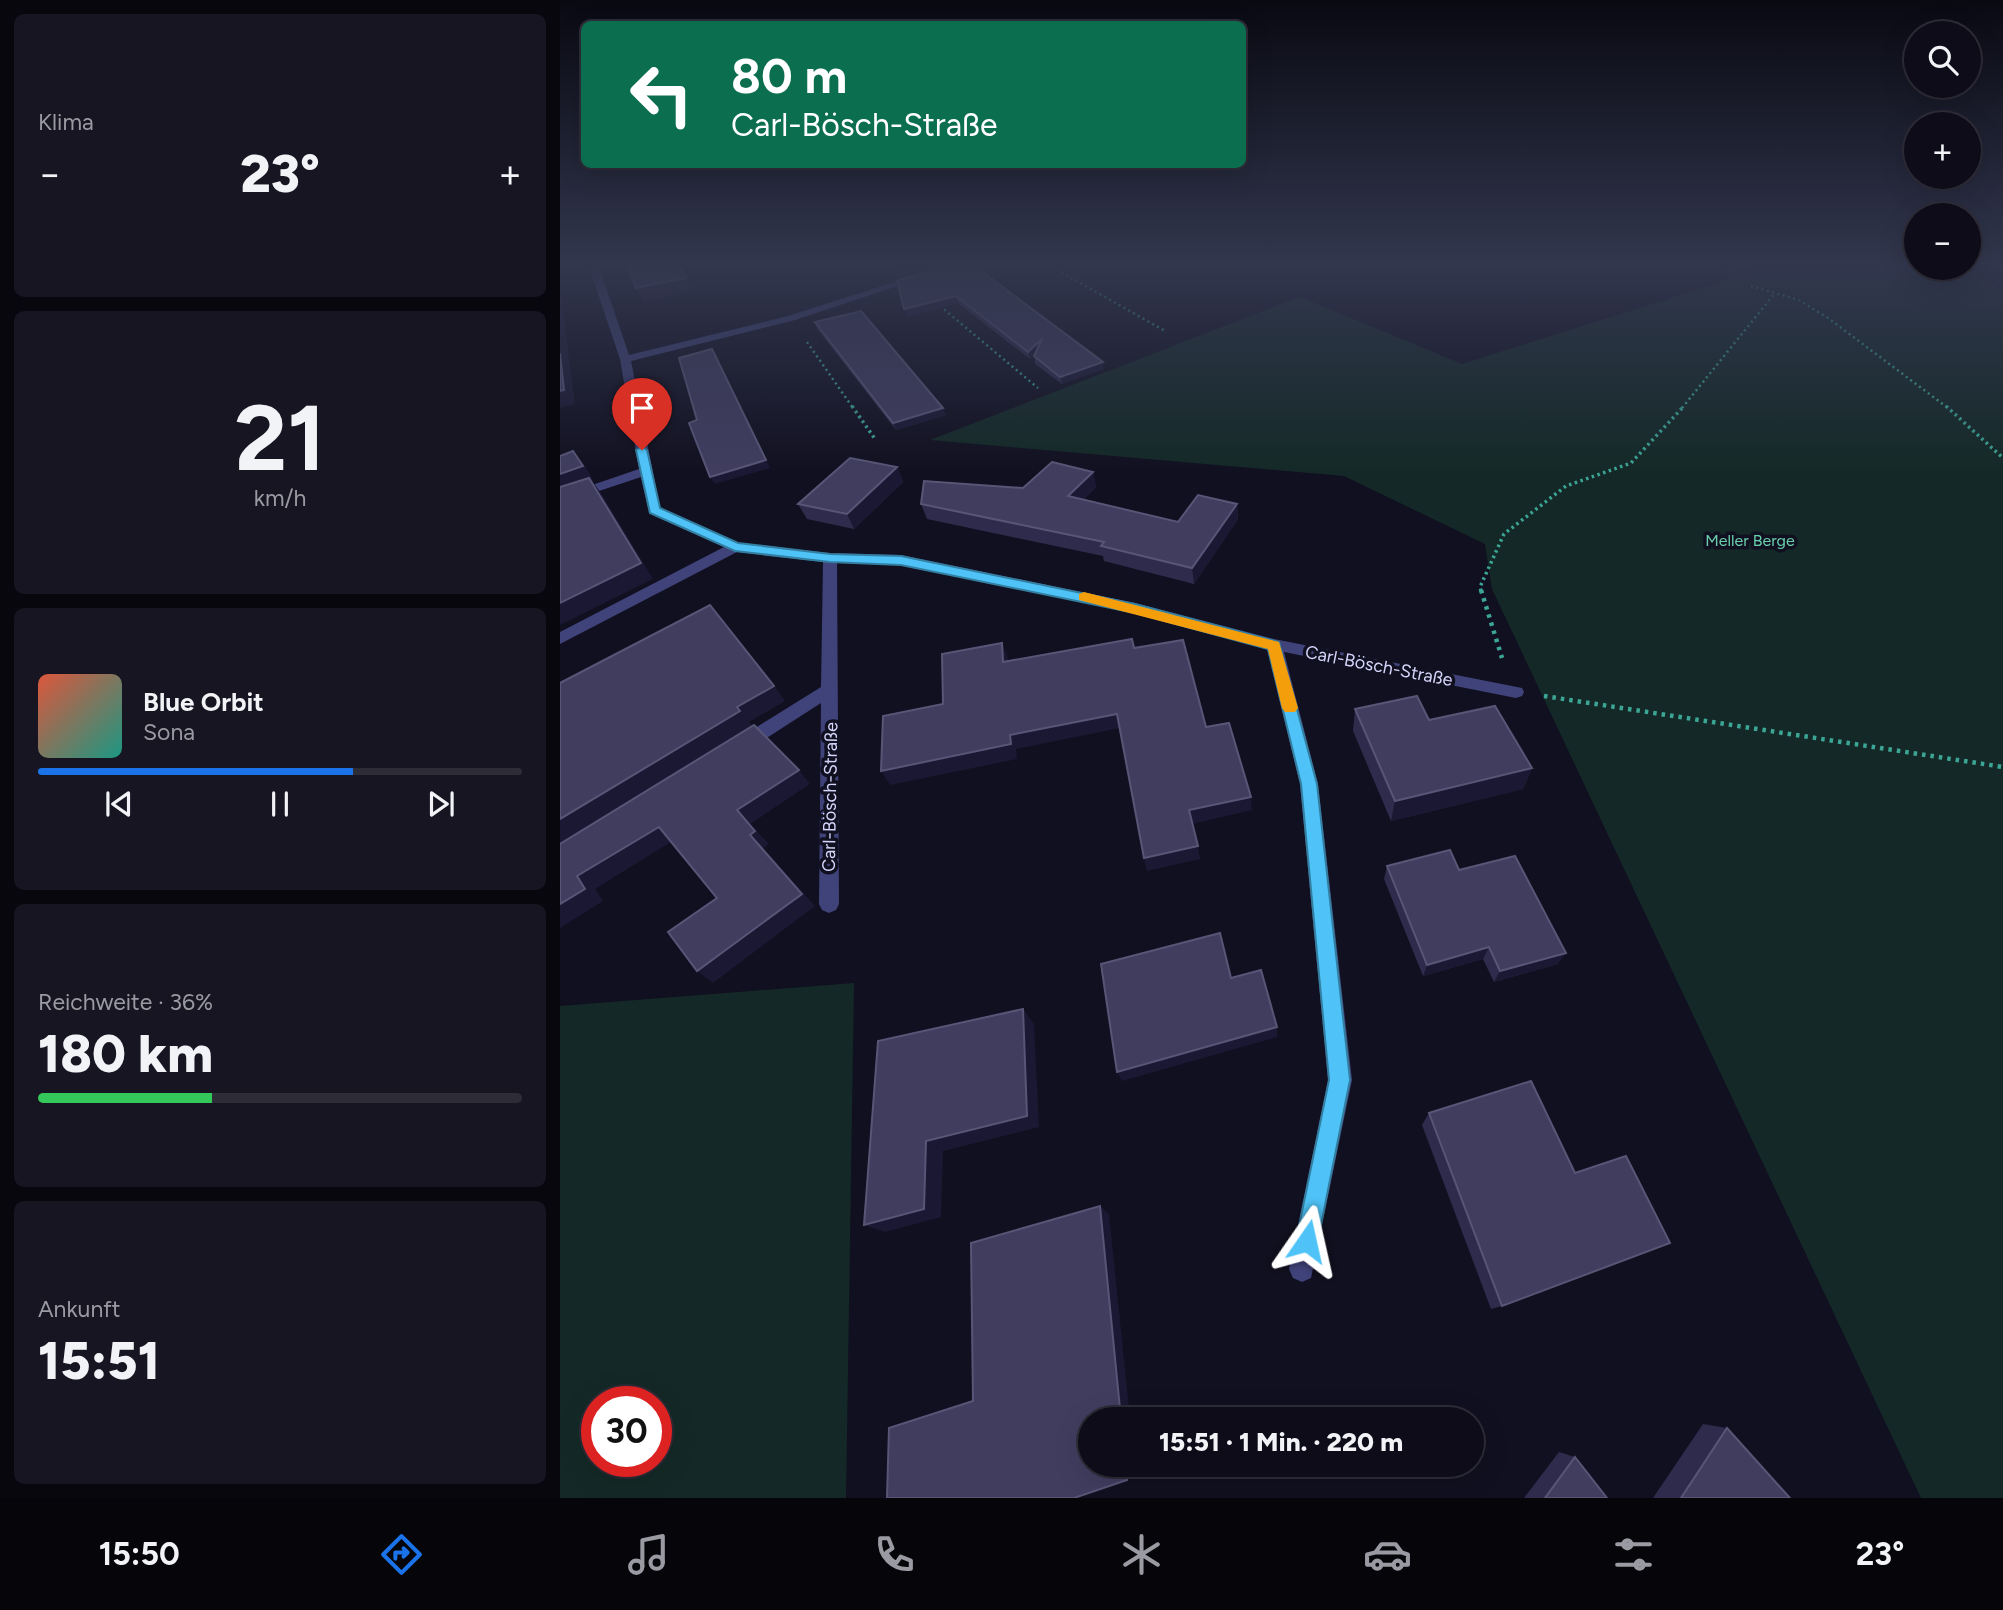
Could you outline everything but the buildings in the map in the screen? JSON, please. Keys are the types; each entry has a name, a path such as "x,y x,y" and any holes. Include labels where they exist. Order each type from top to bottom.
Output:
{"street":[{"name":"Carl-Bösch-Straße","path":"617,334 625,359 632,407 654,510 735,547 830,558 901,560 1135,608 1274,645 1516,692"},
{"path":"625,359 726,334"},
{"path":"560,500 647,471"},
{"path":"560,639 735,547"},
{"name":"Carl-Bösch-Straße","path":"829,904 830,558"},
{"path":"1274,645 1309,784 1340,1080 1302,1269"},
{"name":"Carl-Bösch-Straße","path":"725,755 831,689"}],"path":[{"path":"801,334 875,439"},
{"path":"973,334 1038,388"},
{"path":"1743,334 1669,425 1631,463 1566,486 1504,534 1480,587 1516,692 2003,767"},
{"path":"1850,334 1937,398 2003,458"}],"green space":[{"name":"Meller Berge","path":"1205,334 1389,334 1462,364 1557,334 2003,334 2003,1498 1921,1498 1492,589 1485,544 1344,476 930,440"},
{"path":"854,983 846,1498 560,1498 560,1006"}],"slow traffic":[{"path":"1084,597 1274,645 1290,708"}],"route":[{"path":"642,450 654,510 735,547 830,558 901,560 1135,608 1274,645 1309,784 1340,1080 1307,1241"}]}
